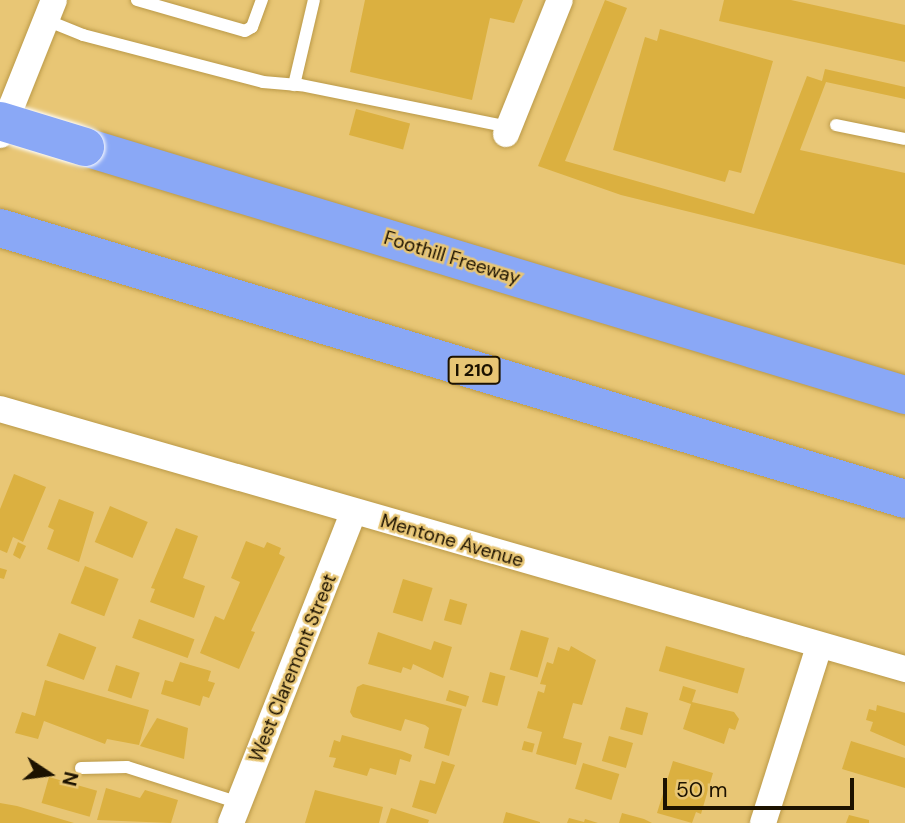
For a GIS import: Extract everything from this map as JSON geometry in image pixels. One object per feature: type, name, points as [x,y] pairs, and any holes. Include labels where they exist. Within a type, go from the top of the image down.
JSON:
[{"type":"highway","name":"Foothill Freeway","points":[[0,121],[905,395]]},
{"type":"highway","name":"I 210","points":[[0,228],[905,499]]},
{"type":"street","points":[[507,131],[560,0]]},
{"type":"street","points":[[0,135],[50,10]]},
{"type":"street","name":"Mentone Avenue","points":[[0,409],[353,513],[905,669]]},
{"type":"street","name":"West Claremont Street","points":[[235,813],[353,513]]},
{"type":"street","points":[[763,823],[819,646]]},
{"type":"lane","points":[[137,0],[245,31],[252,27],[262,0]]},
{"type":"lane","points":[[294,85],[314,0]]},
{"type":"lane","points":[[50,10],[83,35],[263,82],[294,85],[507,131]]},
{"type":"lane","points":[[836,124],[905,139]]},
{"type":"lane","points":[[81,768],[127,767],[235,813]]},
{"type":"building","points":[[365,0],[523,0],[514,23],[490,18],[472,100],[350,72]]},
{"type":"building","points":[[605,0],[627,8],[565,161],[754,214],[807,76],[822,81],[825,69],[905,87],[905,99],[826,82],[800,150],[905,173],[905,265],[621,195],[538,166]]},
{"type":"building","points":[[724,0],[791,0],[905,25],[905,62],[719,21]]},
{"type":"building","points":[[660,29],[773,61],[741,173],[729,170],[725,182],[613,150],[645,37],[657,41]]},
{"type":"building","points":[[356,109],[410,123],[403,150],[349,135]]},
{"type":"building","points":[[14,474],[46,487],[23,542],[13,537],[7,553],[0,550],[0,509]]},
{"type":"building","points":[[59,499],[94,512],[79,562],[47,549],[54,530],[48,527]]},
{"type":"building","points":[[110,506],[148,522],[133,558],[95,542]]},
{"type":"building","points":[[176,528],[198,536],[183,578],[205,586],[194,618],[150,602],[155,589],[151,588]]},
{"type":"building","points":[[246,541],[264,548],[267,542],[281,548],[279,554],[285,557],[251,631],[255,632],[239,669],[200,653],[215,616],[224,620],[240,582],[231,578]]},
{"type":"building","points":[[18,542],[26,546],[20,559],[13,555]]},
{"type":"building","points":[[85,566],[119,579],[104,616],[71,603]]},
{"type":"building","points":[[0,568],[7,570],[4,579],[0,578]]},
{"type":"building","points":[[403,579],[433,588],[422,622],[393,612]]},
{"type":"building","points":[[450,599],[467,604],[461,625],[444,620]]},
{"type":"building","points":[[139,619],[194,639],[188,658],[132,638]]},
{"type":"building","points":[[521,630],[549,638],[538,677],[510,669]]},
{"type":"building","points":[[378,632],[431,650],[434,641],[452,647],[443,678],[413,664],[411,670],[403,667],[401,673],[368,664]]},
{"type":"building","points":[[59,633],[96,647],[84,680],[46,666]]},
{"type":"building","points":[[571,646],[596,660],[582,705],[573,703],[563,738],[582,743],[576,765],[536,754],[542,732],[527,728],[538,691],[544,693],[546,685],[540,684],[547,662],[553,664],[558,647],[569,651]]},
{"type":"building","points":[[666,646],[745,669],[738,694],[659,671]]},
{"type":"building","points":[[180,662],[211,671],[208,681],[215,683],[209,698],[203,696],[200,706],[161,694],[165,680],[173,682]]},
{"type":"building","points":[[116,665],[140,673],[131,698],[108,691]]},
{"type":"building","points":[[490,672],[505,676],[497,706],[482,702]]},
{"type":"building","points":[[45,680],[149,710],[139,745],[107,739],[105,744],[44,721],[38,739],[15,733],[22,712],[35,716]]},
{"type":"building","points":[[363,684],[462,709],[449,756],[424,748],[429,728],[425,725],[405,719],[401,731],[353,717],[350,712],[357,687]]},
{"type":"building","points":[[683,686],[696,690],[692,702],[734,712],[739,719],[735,730],[729,728],[724,744],[683,729],[691,704],[679,700]]},
{"type":"building","points":[[449,690],[469,696],[466,707],[446,701]]},
{"type":"building","points":[[877,705],[905,713],[905,746],[870,731],[873,722],[866,720],[869,709],[876,711]]},
{"type":"building","points":[[626,707],[648,713],[642,735],[620,729]]},
{"type":"building","points":[[157,718],[188,728],[184,759],[140,746]]},
{"type":"building","points":[[342,735],[402,751],[412,755],[410,762],[400,759],[396,775],[370,768],[367,776],[333,767],[336,758],[329,757],[334,740],[340,742]]},
{"type":"building","points":[[609,736],[633,743],[626,768],[602,761]]},
{"type":"building","points":[[524,741],[535,744],[532,753],[522,750]]},
{"type":"building","points":[[851,741],[905,758],[905,788],[842,769]]},
{"type":"building","points":[[442,761],[455,765],[436,814],[412,807],[420,780],[435,784]]},
{"type":"building","points":[[673,761],[713,773],[701,814],[696,812],[692,823],[657,813]]},
{"type":"building","points":[[583,763],[619,774],[611,800],[575,789]]},
{"type":"building","points":[[49,777],[97,791],[90,817],[42,803]]},
{"type":"building","points":[[106,788],[140,798],[145,790],[178,800],[171,823],[97,820]]},
{"type":"building","points":[[315,790],[383,807],[379,823],[305,823]]},
{"type":"building","points":[[0,803],[17,806],[74,823],[0,823]]},
{"type":"building","points":[[391,808],[429,820],[428,823],[386,823]]},
{"type":"building","points":[[506,812],[540,822],[540,823],[503,823]]},
{"type":"building","points":[[622,813],[644,819],[652,823],[619,823]]},
{"type":"building","points":[[849,815],[869,820],[869,823],[846,823]]},
{"type":"building","points":[[569,818],[584,822],[585,819],[598,823],[567,823]]}]
